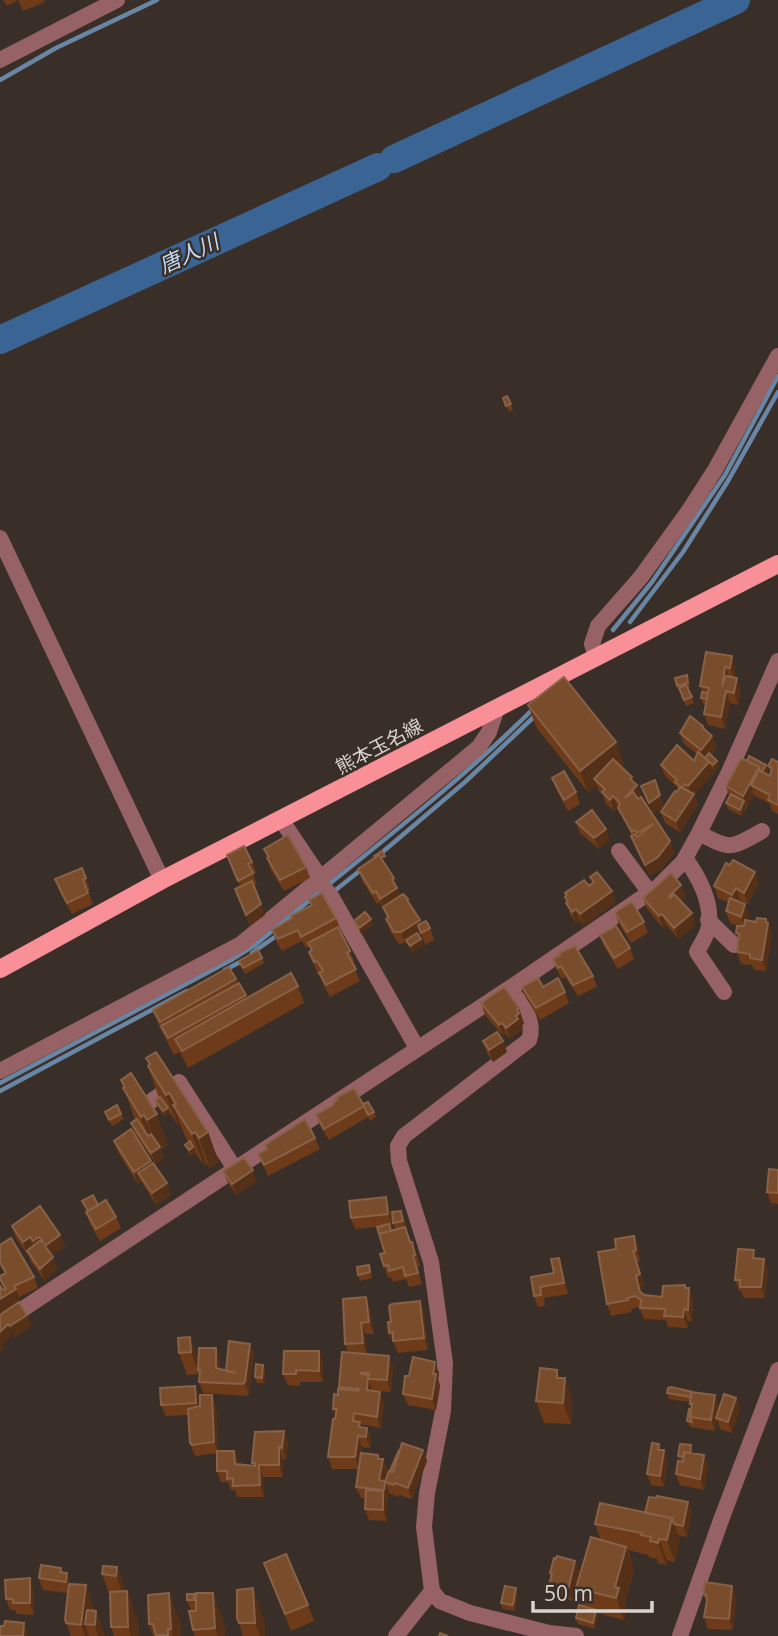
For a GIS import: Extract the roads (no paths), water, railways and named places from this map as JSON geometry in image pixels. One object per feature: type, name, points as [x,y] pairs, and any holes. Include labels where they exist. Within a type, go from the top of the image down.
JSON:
[{"type":"main road","name":"熊本玉名線","points":[[0,969],[162,880],[282,821],[778,564]]},
{"type":"street","points":[[0,60],[107,2]]},
{"type":"street","points":[[596,657],[592,644],[598,626],[641,577],[688,512],[715,470],[778,356]]},
{"type":"street","points":[[0,538],[162,880]]},
{"type":"street","points":[[0,1324],[650,893],[685,858],[699,833],[730,772],[778,661]]},
{"type":"street","points":[[0,1071],[241,944],[323,885],[479,747],[489,732],[497,708]]},
{"type":"street","points":[[282,821],[323,885],[417,1048]]},
{"type":"street","points":[[699,833],[721,845],[734,847],[762,831]]},
{"type":"street","points":[[619,851],[650,893]]},
{"type":"street","points":[[685,858],[697,874],[707,901],[709,927],[698,952],[724,992]]},
{"type":"street","points":[[708,920],[734,945]]},
{"type":"street","points":[[510,988],[531,1020],[532,1032],[529,1040],[404,1136],[398,1146],[399,1161],[431,1262],[445,1363],[443,1411],[427,1493],[424,1527],[432,1591],[440,1601],[470,1613],[550,1633],[576,1636]]},
{"type":"street","points":[[147,1104],[179,1082],[235,1169]]},
{"type":"street","points":[[680,1636],[778,1370]]},
{"type":"street","points":[[396,1636],[432,1591]]},
{"type":"waterway","points":[[0,80],[56,48],[157,0]]},
{"type":"waterway","name":"唐人川","points":[[394,159],[736,0]]},
{"type":"waterway","name":"唐人川","points":[[0,340],[378,167]]},
{"type":"waterway","points":[[613,630],[652,582],[725,475],[778,376]]},
{"type":"waterway","points":[[630,622],[683,552],[728,481],[778,392]]},
{"type":"waterway","points":[[328,885],[408,821],[534,708]]},
{"type":"waterway","points":[[379,855],[465,782],[537,714]]},
{"type":"waterway","points":[[333,892],[362,869]]},
{"type":"waterway","points":[[0,1083],[231,960],[255,945],[322,890]]},
{"type":"waterway","points":[[252,953],[279,934]]},
{"type":"waterway","points":[[225,970],[242,961]]},
{"type":"waterway","points":[[0,1091],[187,991]]}]
